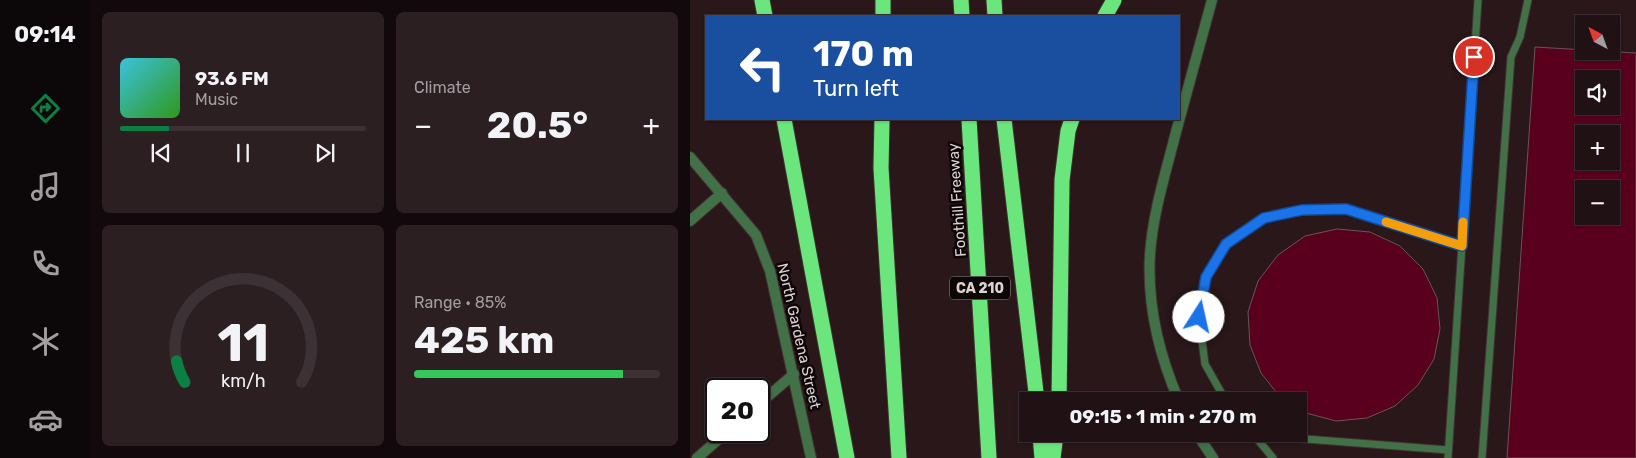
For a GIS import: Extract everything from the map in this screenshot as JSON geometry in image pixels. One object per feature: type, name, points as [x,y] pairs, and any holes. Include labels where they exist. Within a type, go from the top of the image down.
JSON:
[{"type":"highway","points":[[762,0],[764,15]]},
{"type":"highway","points":[[883,0],[883,15]]},
{"type":"highway","points":[[961,0],[962,15]]},
{"type":"highway","points":[[994,0],[995,15]]},
{"type":"highway","points":[[1106,15],[1114,0]]},
{"type":"highway","points":[[784,120],[847,458]]},
{"type":"highway","points":[[882,120],[881,168],[899,458]]},
{"type":"highway","name":"Foothill Freeway","points":[[969,120],[989,458]]},
{"type":"highway","points":[[1004,120],[1036,392]]},
{"type":"highway","points":[[1059,392],[1062,180],[1068,131],[1072,120]]},
{"type":"highway","points":[[1041,442],[1042,458]]},
{"type":"highway","points":[[1053,458],[1055,442]]},
{"type":"street","points":[[1175,392],[1169,378],[1154,326],[1150,289],[1150,254],[1155,217],[1212,0]]},
{"type":"street","name":"North Gardena Street","points":[[690,157],[756,235],[770,271],[811,458]]},
{"type":"street","points":[[690,221],[722,193]]},
{"type":"street","points":[[770,395],[794,374]]},
{"type":"street","points":[[1202,442],[1213,458]]},
{"type":"street","points":[[697,458],[714,443]]},
{"type":"lane","points":[[1307,440],[1448,454],[1478,0]]},
{"type":"lane","points":[[1482,458],[1511,57],[1520,36],[1528,0]]},
{"type":"lane","points":[[1221,392],[1205,364],[1199,317],[1206,277],[1226,244],[1264,218],[1302,210],[1346,209],[1462,246]]},
{"type":"lane","points":[[1260,442],[1273,458]]},
{"type":"building","points":[[1535,47],[1575,49],[1575,60],[1620,60],[1620,52],[1636,53],[1636,458],[1507,458]]},
{"type":"building","points":[[1337,229],[1370,232],[1400,246],[1423,269],[1437,298],[1440,329],[1434,359],[1418,385],[1395,406],[1367,418],[1336,421],[1307,413],[1307,392],[1276,392],[1261,373],[1250,345],[1248,312],[1258,281],[1278,255],[1305,236]]},
{"type":"slow traffic","points":[[1386,222],[1462,246],[1463,222]]},
{"type":"route","points":[[1199,317],[1206,277],[1226,244],[1264,218],[1302,210],[1346,209],[1462,246],[1474,57]]}]
